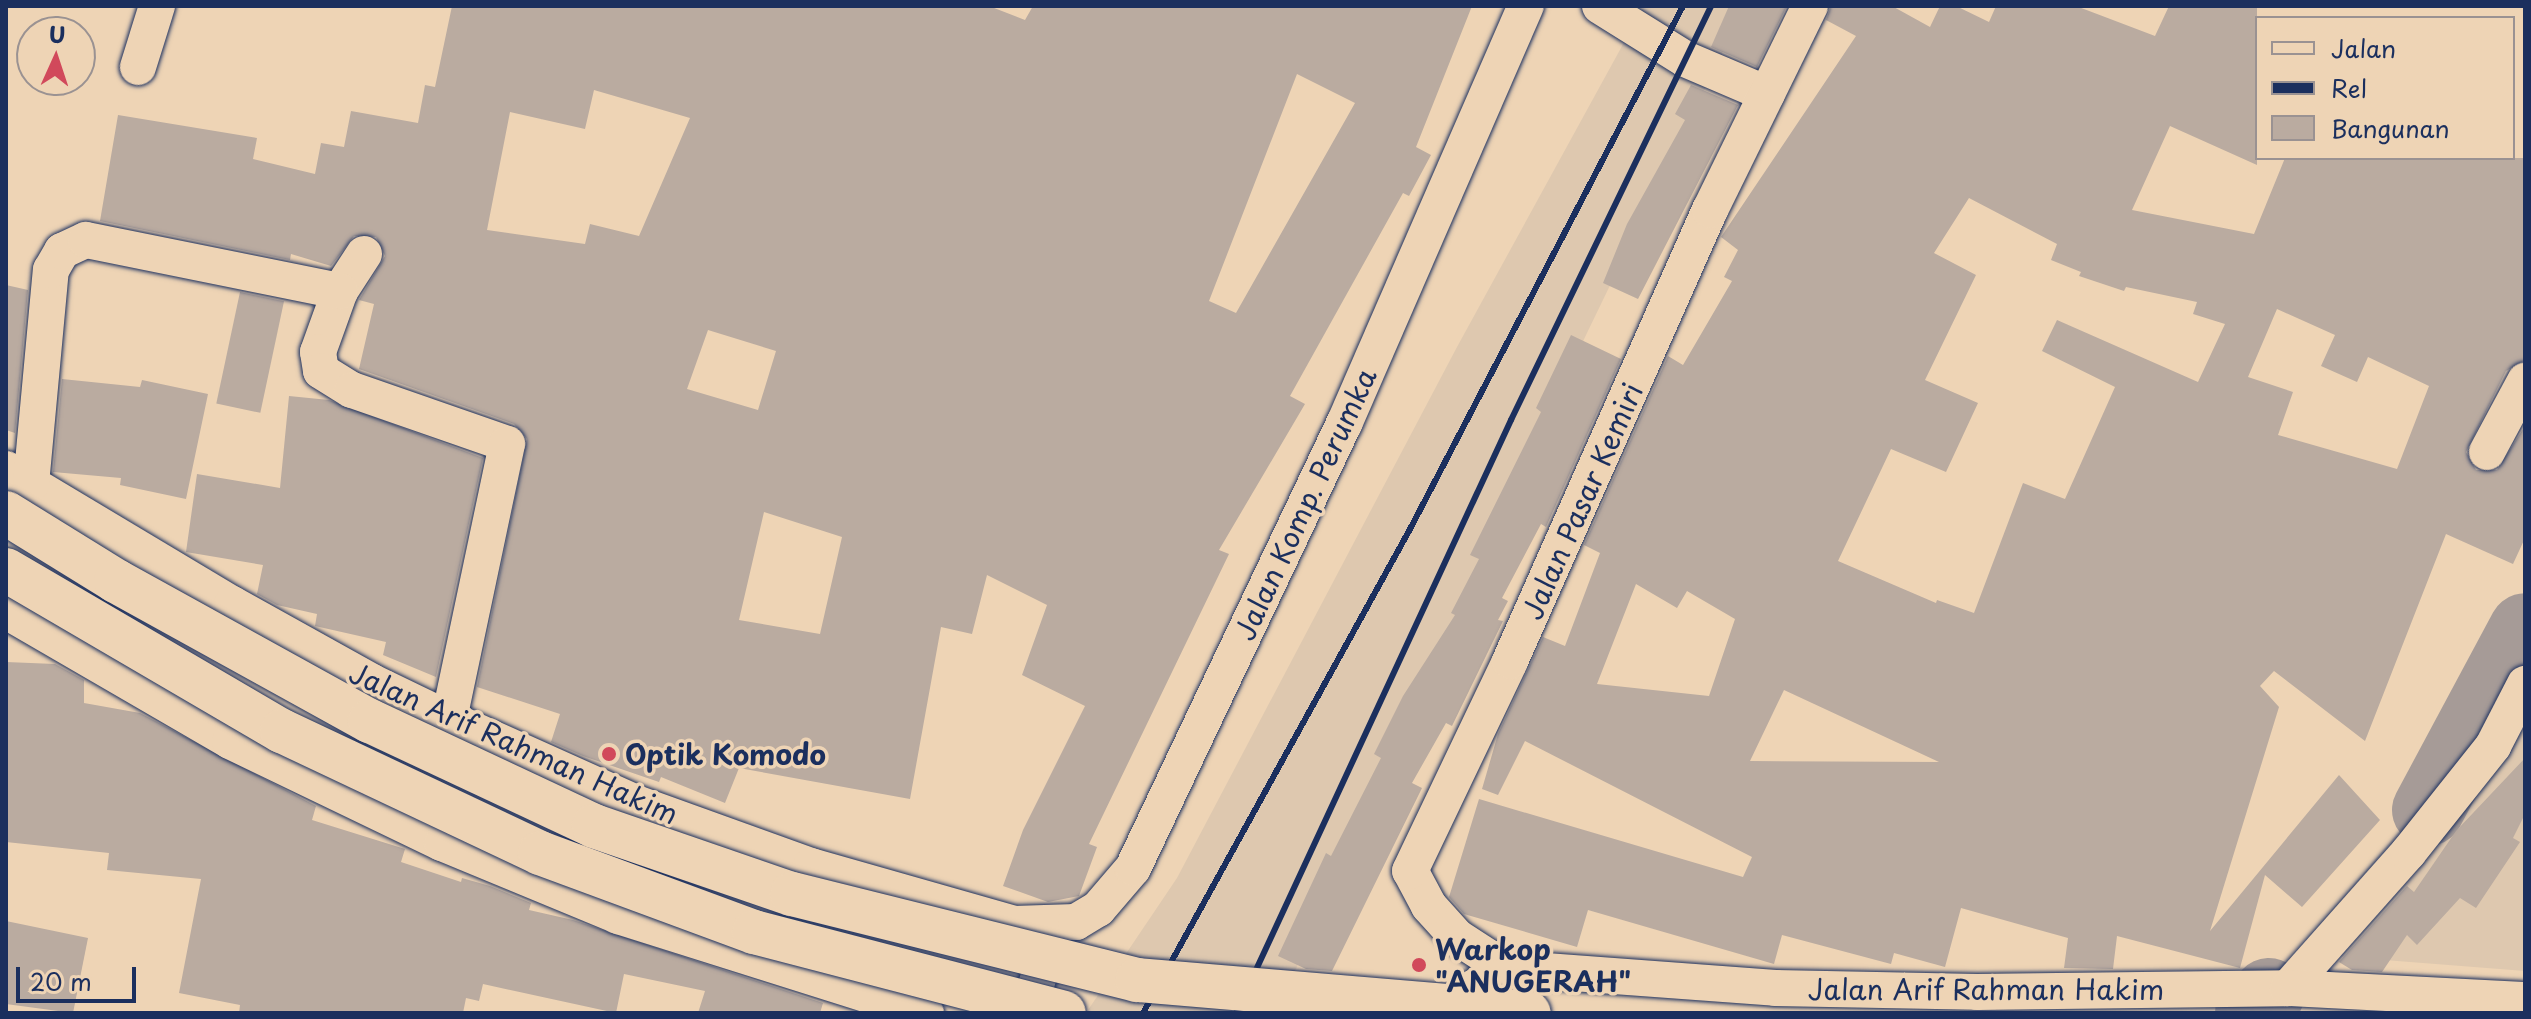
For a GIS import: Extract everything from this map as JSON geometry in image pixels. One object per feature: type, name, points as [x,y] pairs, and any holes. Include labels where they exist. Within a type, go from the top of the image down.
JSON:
[{"type":"highway","name":"Jalan Arif Rahman Hakim","points":[[14,489],[116,581],[370,721],[594,826],[792,894],[1137,980],[1529,1013]]},
{"type":"highway","points":[[6,570],[282,731],[540,853],[754,932],[1064,1013]]},
{"type":"street","points":[[138,67],[157,6]]},
{"type":"street","name":"Jalan Komp. Perumka","points":[[1014,924],[1076,922],[1098,909],[1133,868],[1344,424],[1526,6]]},
{"type":"street","points":[[1600,6],[1685,59],[1767,94]]},
{"type":"street","name":"Jalan Pasar Kemiri","points":[[1505,968],[1457,937],[1429,906],[1410,871],[1810,6]]},
{"type":"street","points":[[14,489],[51,270],[62,251],[86,240],[340,291]]},
{"type":"street","points":[[364,254],[340,291],[318,352],[321,371],[352,390],[507,444],[449,719]]},
{"type":"street","points":[[2487,452],[2525,381]]},
{"type":"street","name":"Jalan Arif Rahman Hakim","points":[[14,489],[372,682],[636,803],[796,861],[1014,924]]},
{"type":"street","points":[[6,611],[230,741],[467,853],[618,916],[926,1013]]},
{"type":"street","points":[[2288,988],[2408,853],[2493,746],[2525,684]]},
{"type":"street","points":[[467,853],[488,846],[510,800],[514,778],[495,737]]},
{"type":"street","points":[[1014,924],[1037,948],[1041,969],[1032,998],[1018,1013]]},
{"type":"street","points":[[1468,1013],[1475,987],[1505,968]]},
{"type":"street","name":"Jalan Arif Rahman Hakim","points":[[1505,968],[1791,989],[2288,988],[2525,1000]]},
{"type":"shaded area","points":[[1644,6],[1745,6],[1558,393],[1276,1013],[1086,1013],[1177,878],[1457,347]]},
{"type":"shaded area","points":[[2525,673],[2525,971],[2295,953],[2504,709]]},
{"type":"building","points":[[452,6],[989,6],[1025,20],[1033,6],[1472,6],[1416,147],[1431,155],[1409,196],[1403,193],[1290,396],[1305,404],[1219,550],[1229,554],[1089,844],[1097,847],[1079,896],[1048,902],[1003,886],[1023,830],[1085,706],[1022,675],[1047,605],[987,575],[972,634],[941,627],[910,799],[739,768],[725,803],[661,777],[659,782],[583,756],[551,742],[560,714],[477,687],[527,439],[514,424],[359,369],[374,304],[359,300],[385,256],[376,237],[354,236],[331,266],[291,254],[290,260],[100,221],[118,115],[257,138],[253,159],[315,174],[321,143],[344,147],[351,111],[418,123],[425,85],[435,87]],"holes":[[[1297,74],[1355,103],[1236,313],[1209,301]],[[594,90],[690,118],[639,236],[590,224],[585,244],[487,230],[510,112],[585,129]],[[708,330],[776,351],[758,410],[687,389]],[[764,512],[842,537],[820,634],[739,620]]]},
{"type":"building","points":[[1729,6],[1787,6],[1757,67],[1711,47]]},
{"type":"building","points":[[1831,6],[1892,6],[1930,27],[1940,6],[1956,6],[1989,22],[1996,6],[2076,6],[2155,36],[2169,6],[2257,6],[2257,165],[2170,126],[2132,210],[2254,234],[2284,160],[2525,158],[2525,360],[2506,371],[2466,452],[2476,470],[2497,470],[2525,426],[2525,538],[2513,564],[2446,534],[2365,741],[2274,671],[2260,686],[2279,707],[2210,931],[2339,775],[2380,820],[2302,907],[2265,875],[2240,968],[2117,936],[2113,969],[2064,968],[2068,938],[1961,908],[1945,967],[1894,953],[1891,964],[1782,935],[1774,964],[1588,910],[1577,947],[1464,914],[1449,897],[1479,799],[1743,877],[1752,857],[1525,741],[1498,795],[1482,789],[1498,734],[1543,637],[1565,646],[1600,553],[1584,545],[1668,356],[1683,365],[1732,281],[1724,277],[1738,250],[1721,237],[1856,36],[1826,20]],"holes":[[[1969,198],[2057,244],[2051,260],[2081,272],[2079,276],[2124,291],[2126,287],[2197,302],[2193,314],[2225,324],[2198,382],[2057,320],[2042,351],[2115,387],[2065,499],[2023,483],[1974,613],[1937,600],[1936,603],[1838,561],[1891,449],[1946,472],[1978,403],[1925,380],[1976,275],[1934,253]],[[2277,309],[2335,335],[2321,366],[2357,382],[2368,357],[2429,386],[2397,469],[2278,435],[2293,392],[2248,377]],[[1636,584],[1677,608],[1687,591],[1735,619],[1709,696],[1597,684]],[[1784,690],[1939,762],[1750,761]]]},
{"type":"building","points":[[1691,85],[1738,105],[1638,299],[1603,283],[1627,224],[1685,120],[1675,114]]},
{"type":"building","points":[[6,285],[28,290],[15,433],[6,430]]},
{"type":"building","points":[[240,292],[284,301],[260,413],[216,404]]},
{"type":"building","points":[[1571,335],[1621,359],[1546,527],[1541,524],[1502,598],[1508,601],[1498,620],[1503,621],[1452,726],[1446,723],[1412,783],[1422,788],[1332,971],[1306,969],[1278,956],[1326,853],[1331,856],[1381,758],[1374,754],[1403,696],[1455,615],[1451,613],[1479,559],[1470,555],[1541,412],[1536,408]]},
{"type":"building","points":[[62,379],[140,387],[142,380],[208,394],[186,499],[120,485],[121,478],[53,472]]},
{"type":"building","points":[[289,396],[329,400],[483,458],[436,677],[383,655],[386,642],[315,626],[317,614],[277,605],[257,594],[263,565],[186,552],[197,474],[280,488]]},
{"type":"building","points":[[6,662],[55,664],[84,680],[84,703],[140,713],[316,806],[312,820],[405,849],[401,862],[461,882],[462,878],[490,886],[531,903],[529,910],[573,920],[823,1003],[820,1013],[698,1013],[705,991],[624,974],[616,1013],[483,984],[479,1001],[466,998],[463,1013],[239,1013],[240,1005],[179,993],[201,879],[107,870],[109,853],[6,842]]},
{"type":"building","points":[[2525,758],[2525,814],[2513,838],[2520,842],[2476,908],[2460,898],[2417,945],[2407,935],[2382,972],[2352,970],[2339,962],[2407,886],[2414,892],[2456,831]]},
{"type":"building","points":[[6,921],[88,938],[73,1013],[6,1004]]},
{"type":"waterway","points":[[2428,810],[2525,629]]},
{"type":"waterway","points":[[2251,1013],[2269,994]]},
{"type":"railway","points":[[1143,1013],[1409,531],[1683,6]]},
{"type":"railway","points":[[1236,1013],[1511,420],[1711,6]]},
{"type":"place","name":"Optik Komodo","points":[[609,754]]},
{"type":"place","name":"Warkop \"ANUGERAH\"","points":[[1419,965]]}]
